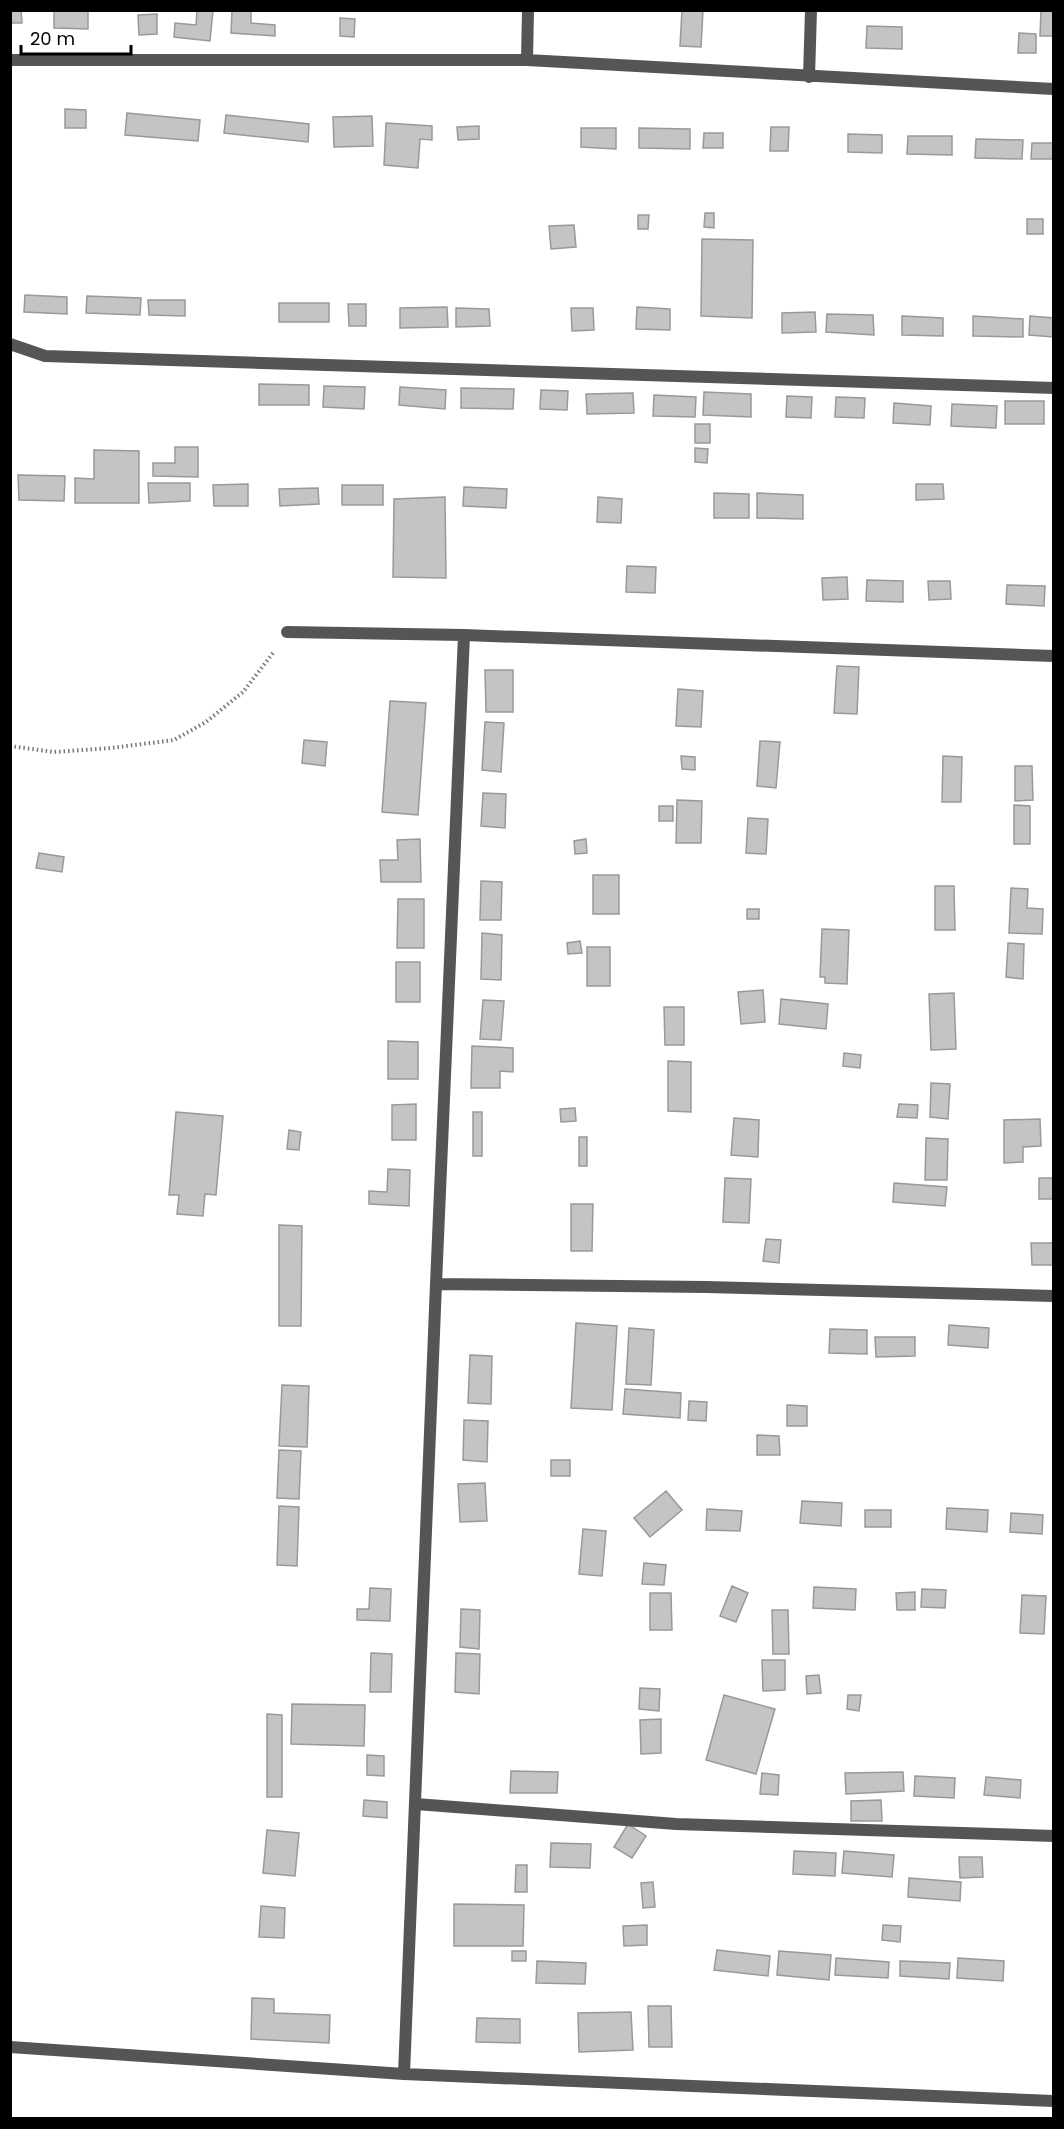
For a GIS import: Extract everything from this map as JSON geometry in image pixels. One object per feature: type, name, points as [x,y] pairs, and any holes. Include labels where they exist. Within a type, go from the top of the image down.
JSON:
[{"type":"street","points":[[526,60],[528,10]]},
{"type":"street","points":[[809,77],[811,10]]},
{"type":"street","points":[[10,60],[526,60],[1053,89]]},
{"type":"street","points":[[10,344],[45,356],[1053,388]]},
{"type":"street","points":[[287,632],[464,635],[1053,656]]},
{"type":"street","points":[[404,2074],[464,635]]},
{"type":"street","points":[[436,1284],[706,1287],[1053,1296]]},
{"type":"street","points":[[416,1804],[676,1824],[1053,1836]]},
{"type":"street","points":[[10,2047],[404,2074],[1053,2101]]},
{"type":"path","points":[[10,746],[54,752],[174,740],[206,722],[243,692],[287,632]]},
{"type":"building","points":[[10,10],[21,10],[22,23],[10,23]]},
{"type":"building","points":[[54,10],[88,10],[88,29],[54,28]]},
{"type":"building","points":[[197,10],[213,10],[210,41],[174,37],[175,23],[196,25]]},
{"type":"building","points":[[232,10],[251,10],[251,23],[275,25],[275,36],[231,33]]},
{"type":"building","points":[[682,10],[703,10],[701,47],[680,46]]},
{"type":"building","points":[[1041,10],[1054,10],[1054,36],[1040,36]]},
{"type":"building","points":[[157,14],[157,34],[139,35],[138,15]]},
{"type":"building","points":[[340,18],[355,19],[354,37],[340,36]]},
{"type":"building","points":[[867,26],[902,27],[902,49],[866,48]]},
{"type":"building","points":[[1019,33],[1036,34],[1036,53],[1018,53]]},
{"type":"building","points":[[65,109],[86,110],[86,128],[65,128]]},
{"type":"building","points":[[127,113],[200,120],[198,141],[125,135]]},
{"type":"building","points":[[226,115],[309,124],[308,142],[224,133]]},
{"type":"building","points":[[372,116],[373,146],[334,147],[333,117]]},
{"type":"building","points":[[386,123],[432,126],[432,140],[420,139],[418,168],[384,165]]},
{"type":"building","points":[[479,126],[479,139],[458,140],[457,127]]},
{"type":"building","points":[[771,127],[789,127],[788,151],[770,151]]},
{"type":"building","points":[[581,128],[616,128],[616,149],[581,147]]},
{"type":"building","points":[[639,128],[690,129],[690,149],[639,148]]},
{"type":"building","points":[[704,133],[723,133],[723,148],[703,148]]},
{"type":"building","points":[[848,134],[882,135],[882,153],[848,152]]},
{"type":"building","points":[[908,136],[952,136],[952,155],[907,154]]},
{"type":"building","points":[[976,139],[1023,140],[1022,159],[975,158]]},
{"type":"building","points":[[1032,143],[1054,143],[1054,159],[1031,159]]},
{"type":"building","points":[[705,213],[714,213],[714,228],[704,227]]},
{"type":"building","points":[[638,215],[649,215],[648,229],[638,229]]},
{"type":"building","points":[[1027,219],[1043,219],[1043,234],[1027,234]]},
{"type":"building","points":[[574,225],[576,247],[551,249],[549,226]]},
{"type":"building","points":[[702,239],[753,240],[752,318],[701,316]]},
{"type":"building","points":[[25,295],[67,297],[67,314],[24,312]]},
{"type":"building","points":[[87,296],[141,298],[140,315],[86,313]]},
{"type":"building","points":[[148,300],[185,300],[185,316],[149,315]]},
{"type":"building","points":[[279,303],[329,303],[329,322],[279,322]]},
{"type":"building","points":[[348,304],[366,304],[366,326],[349,326]]},
{"type":"building","points":[[447,307],[448,327],[400,328],[400,308]]},
{"type":"building","points":[[637,307],[670,309],[670,330],[636,329]]},
{"type":"building","points":[[456,308],[489,309],[490,326],[456,327]]},
{"type":"building","points":[[571,308],[593,308],[594,330],[572,331]]},
{"type":"building","points":[[815,312],[816,332],[782,333],[782,313]]},
{"type":"building","points":[[827,314],[873,315],[874,335],[826,332]]},
{"type":"building","points":[[902,316],[943,318],[943,336],[902,335]]},
{"type":"building","points":[[973,316],[1023,319],[1023,337],[973,336]]},
{"type":"building","points":[[1030,316],[1054,318],[1054,337],[1029,335]]},
{"type":"building","points":[[259,384],[309,385],[309,405],[259,405]]},
{"type":"building","points":[[324,386],[365,387],[364,409],[323,407]]},
{"type":"building","points":[[400,387],[446,390],[445,409],[399,405]]},
{"type":"building","points":[[461,388],[514,389],[513,409],[461,408]]},
{"type":"building","points":[[541,390],[568,391],[567,410],[540,409]]},
{"type":"building","points":[[704,392],[751,394],[751,417],[703,415]]},
{"type":"building","points":[[633,393],[634,413],[587,414],[586,394]]},
{"type":"building","points":[[654,395],[696,397],[695,417],[653,416]]},
{"type":"building","points":[[787,396],[812,397],[811,418],[786,417]]},
{"type":"building","points":[[836,397],[865,398],[864,418],[835,417]]},
{"type":"building","points":[[1005,401],[1044,401],[1044,424],[1005,424]]},
{"type":"building","points":[[894,403],[931,406],[930,425],[893,423]]},
{"type":"building","points":[[952,404],[997,406],[996,428],[951,426]]},
{"type":"building","points":[[695,424],[710,424],[710,443],[695,443]]},
{"type":"building","points":[[175,447],[198,447],[198,477],[153,476],[153,463],[175,463]]},
{"type":"building","points":[[695,448],[708,449],[707,463],[695,462]]},
{"type":"building","points":[[94,450],[139,451],[139,503],[75,503],[75,478],[94,479]]},
{"type":"building","points":[[18,475],[65,476],[64,501],[19,500]]},
{"type":"building","points":[[148,483],[190,483],[190,501],[149,503]]},
{"type":"building","points":[[248,484],[248,506],[214,506],[213,485]]},
{"type":"building","points":[[916,484],[943,484],[944,499],[916,500]]},
{"type":"building","points":[[342,485],[383,485],[383,505],[342,505]]},
{"type":"building","points":[[464,487],[507,489],[506,508],[463,506]]},
{"type":"building","points":[[318,488],[319,504],[280,506],[279,489]]},
{"type":"building","points":[[714,493],[749,494],[749,518],[714,518]]},
{"type":"building","points":[[757,493],[803,495],[803,519],[757,518]]},
{"type":"building","points":[[445,497],[446,578],[393,577],[394,499]]},
{"type":"building","points":[[598,497],[622,499],[621,523],[597,522]]},
{"type":"building","points":[[627,566],[656,567],[655,593],[626,592]]},
{"type":"building","points":[[847,577],[848,599],[823,600],[822,578]]},
{"type":"building","points":[[867,580],[903,581],[903,602],[866,601]]},
{"type":"building","points":[[928,581],[950,581],[951,599],[929,600]]},
{"type":"building","points":[[1007,585],[1045,586],[1044,606],[1006,604]]},
{"type":"building","points":[[837,666],[859,667],[857,714],[834,713]]},
{"type":"building","points":[[485,670],[513,670],[513,712],[486,712]]},
{"type":"building","points":[[678,689],[703,691],[701,727],[676,726]]},
{"type":"building","points":[[390,701],[426,703],[418,815],[382,812]]},
{"type":"building","points":[[485,722],[504,723],[501,772],[482,770]]},
{"type":"building","points":[[304,740],[327,742],[325,766],[302,763]]},
{"type":"building","points":[[760,741],[780,742],[776,788],[757,786]]},
{"type":"building","points":[[681,756],[695,757],[695,770],[682,769]]},
{"type":"building","points":[[943,756],[962,757],[961,802],[942,802]]},
{"type":"building","points":[[1015,766],[1032,766],[1033,800],[1015,801]]},
{"type":"building","points":[[483,793],[506,794],[505,828],[481,826]]},
{"type":"building","points":[[677,800],[702,801],[701,843],[676,843]]},
{"type":"building","points":[[1014,805],[1030,806],[1030,844],[1014,844]]},
{"type":"building","points":[[659,806],[673,806],[673,821],[659,821]]},
{"type":"building","points":[[748,818],[768,819],[766,854],[746,853]]},
{"type":"building","points":[[420,839],[421,882],[381,882],[380,860],[398,860],[397,840]]},
{"type":"building","points":[[586,839],[587,853],[575,854],[574,841]]},
{"type":"building","points":[[39,853],[64,857],[62,872],[36,868]]},
{"type":"building","points":[[593,875],[619,875],[619,914],[593,914]]},
{"type":"building","points":[[481,881],[502,882],[501,920],[480,920]]},
{"type":"building","points":[[935,886],[954,886],[955,930],[935,930]]},
{"type":"building","points":[[1011,888],[1028,889],[1027,908],[1043,909],[1042,934],[1009,933]]},
{"type":"building","points":[[398,899],[424,899],[424,948],[397,948]]},
{"type":"building","points":[[747,909],[759,909],[759,919],[747,919]]},
{"type":"building","points":[[822,929],[849,930],[847,984],[825,983],[825,977],[820,977]]},
{"type":"building","points":[[482,933],[502,935],[501,980],[481,979]]},
{"type":"building","points":[[580,941],[582,953],[568,954],[567,943]]},
{"type":"building","points":[[1008,943],[1024,944],[1023,979],[1006,977]]},
{"type":"building","points":[[587,947],[610,947],[610,986],[587,986]]},
{"type":"building","points":[[396,962],[420,962],[420,1002],[396,1002]]},
{"type":"building","points":[[763,990],[765,1022],[741,1024],[738,992]]},
{"type":"building","points":[[954,993],[956,1049],[931,1050],[929,994]]},
{"type":"building","points":[[781,999],[828,1004],[826,1029],[779,1024]]},
{"type":"building","points":[[483,1000],[504,1001],[501,1040],[480,1039]]},
{"type":"building","points":[[664,1007],[684,1007],[684,1045],[665,1045]]},
{"type":"building","points":[[388,1041],[418,1042],[418,1079],[388,1079]]},
{"type":"building","points":[[472,1046],[513,1048],[513,1072],[500,1071],[500,1088],[471,1088]]},
{"type":"building","points":[[844,1053],[861,1055],[860,1068],[843,1066]]},
{"type":"building","points":[[668,1061],[691,1062],[691,1112],[668,1111]]},
{"type":"building","points":[[931,1083],[950,1084],[948,1119],[930,1117]]},
{"type":"building","points":[[416,1104],[416,1140],[392,1140],[392,1105]]},
{"type":"building","points":[[899,1104],[918,1105],[917,1118],[897,1117]]},
{"type":"building","points":[[575,1108],[576,1121],[561,1122],[560,1109]]},
{"type":"building","points":[[176,1112],[223,1116],[216,1195],[205,1194],[203,1216],[177,1214],[179,1195],[169,1195]]},
{"type":"building","points":[[473,1112],[482,1112],[482,1156],[473,1156]]},
{"type":"building","points":[[734,1118],[759,1120],[758,1157],[731,1155]]},
{"type":"building","points":[[1040,1119],[1041,1146],[1023,1147],[1023,1162],[1004,1163],[1004,1120]]},
{"type":"building","points":[[289,1130],[301,1132],[299,1150],[287,1149]]},
{"type":"building","points":[[579,1137],[587,1137],[587,1166],[579,1166]]},
{"type":"building","points":[[926,1138],[948,1139],[947,1180],[925,1180]]},
{"type":"building","points":[[388,1169],[410,1170],[409,1206],[369,1204],[369,1191],[387,1192]]},
{"type":"building","points":[[725,1178],[751,1179],[749,1223],[723,1222]]},
{"type":"building","points":[[1039,1178],[1054,1178],[1054,1199],[1039,1199]]},
{"type":"building","points":[[894,1183],[947,1187],[945,1206],[893,1202]]},
{"type":"building","points":[[571,1204],[593,1204],[592,1251],[571,1251]]},
{"type":"building","points":[[279,1225],[302,1226],[301,1326],[279,1326]]},
{"type":"building","points":[[766,1239],[781,1240],[779,1263],[763,1261]]},
{"type":"building","points":[[1031,1243],[1054,1243],[1054,1265],[1032,1265]]},
{"type":"building","points":[[576,1323],[617,1326],[612,1410],[571,1408]]},
{"type":"building","points":[[949,1325],[989,1328],[988,1348],[948,1345]]},
{"type":"building","points":[[629,1328],[654,1330],[651,1385],[626,1384]]},
{"type":"building","points":[[830,1329],[867,1330],[867,1354],[829,1353]]},
{"type":"building","points":[[875,1337],[915,1337],[915,1356],[876,1357]]},
{"type":"building","points":[[470,1355],[492,1356],[491,1404],[468,1403]]},
{"type":"building","points":[[282,1385],[309,1386],[307,1447],[279,1446]]},
{"type":"building","points":[[625,1389],[681,1393],[680,1418],[623,1414]]},
{"type":"building","points":[[689,1401],[707,1402],[706,1421],[688,1420]]},
{"type":"building","points":[[787,1405],[807,1406],[807,1426],[787,1426]]},
{"type":"building","points":[[464,1420],[488,1421],[487,1462],[463,1460]]},
{"type":"building","points":[[757,1435],[779,1436],[780,1455],[757,1455]]},
{"type":"building","points":[[279,1450],[301,1451],[299,1499],[277,1498]]},
{"type":"building","points":[[551,1460],[570,1460],[570,1476],[551,1476]]},
{"type":"building","points":[[485,1483],[487,1521],[460,1522],[458,1484]]},
{"type":"building","points":[[666,1491],[682,1510],[650,1537],[634,1518]]},
{"type":"building","points":[[802,1501],[842,1503],[841,1526],[800,1523]]},
{"type":"building","points":[[279,1506],[299,1507],[297,1566],[277,1565]]},
{"type":"building","points":[[947,1508],[988,1510],[987,1532],[946,1529]]},
{"type":"building","points":[[707,1509],[742,1511],[740,1531],[706,1530]]},
{"type":"building","points":[[865,1510],[891,1510],[891,1527],[865,1527]]},
{"type":"building","points":[[1011,1513],[1043,1515],[1042,1534],[1010,1532]]},
{"type":"building","points":[[583,1529],[606,1531],[602,1576],[579,1574]]},
{"type":"building","points":[[644,1563],[666,1565],[664,1585],[642,1584]]},
{"type":"building","points":[[732,1586],[748,1593],[736,1622],[720,1616]]},
{"type":"building","points":[[814,1587],[856,1589],[855,1610],[813,1608]]},
{"type":"building","points":[[370,1588],[391,1589],[390,1621],[357,1620],[357,1609],[369,1609]]},
{"type":"building","points":[[922,1589],[946,1590],[945,1608],[921,1607]]},
{"type":"building","points":[[915,1592],[915,1610],[897,1610],[896,1593]]},
{"type":"building","points":[[650,1593],[671,1593],[672,1630],[650,1630]]},
{"type":"building","points":[[1022,1595],[1046,1596],[1044,1634],[1020,1633]]},
{"type":"building","points":[[461,1609],[480,1610],[479,1649],[460,1647]]},
{"type":"building","points":[[772,1610],[788,1610],[789,1654],[773,1654]]},
{"type":"building","points":[[371,1653],[392,1654],[391,1692],[370,1692]]},
{"type":"building","points":[[456,1653],[480,1654],[479,1694],[455,1692]]},
{"type":"building","points":[[762,1660],[785,1660],[785,1690],[763,1691]]},
{"type":"building","points":[[819,1675],[821,1693],[807,1694],[806,1676]]},
{"type":"building","points":[[640,1688],[660,1689],[659,1711],[639,1709]]},
{"type":"building","points":[[724,1695],[775,1709],[756,1774],[706,1760]]},
{"type":"building","points":[[848,1695],[861,1695],[859,1711],[847,1709]]},
{"type":"building","points":[[292,1704],[365,1705],[364,1746],[291,1744]]},
{"type":"building","points":[[267,1714],[282,1715],[282,1797],[267,1797]]},
{"type":"building","points":[[661,1719],[661,1753],[641,1754],[640,1720]]},
{"type":"building","points":[[367,1755],[384,1756],[384,1776],[367,1775]]},
{"type":"building","points":[[511,1771],[558,1772],[557,1793],[510,1793]]},
{"type":"building","points":[[903,1772],[904,1791],[846,1794],[845,1773]]},
{"type":"building","points":[[762,1773],[779,1775],[778,1795],[760,1794]]},
{"type":"building","points":[[915,1776],[955,1778],[954,1798],[914,1796]]},
{"type":"building","points":[[986,1777],[1021,1780],[1020,1798],[984,1795]]},
{"type":"building","points":[[364,1800],[387,1802],[387,1818],[363,1816]]},
{"type":"building","points":[[881,1800],[882,1821],[851,1821],[851,1801]]},
{"type":"building","points":[[628,1824],[646,1836],[632,1858],[614,1847]]},
{"type":"building","points":[[267,1830],[299,1833],[295,1876],[263,1873]]},
{"type":"building","points":[[551,1843],[591,1844],[590,1868],[550,1867]]},
{"type":"building","points":[[794,1851],[836,1853],[835,1876],[793,1874]]},
{"type":"building","points":[[844,1851],[894,1855],[892,1877],[842,1873]]},
{"type":"building","points":[[959,1857],[982,1857],[983,1877],[960,1878]]},
{"type":"building","points":[[516,1865],[527,1865],[527,1892],[515,1892]]},
{"type":"building","points":[[909,1878],[961,1882],[960,1901],[908,1897]]},
{"type":"building","points":[[653,1882],[655,1907],[643,1908],[641,1883]]},
{"type":"building","points":[[454,1904],[524,1905],[523,1946],[454,1946]]},
{"type":"building","points":[[261,1906],[285,1908],[284,1938],[259,1937]]},
{"type":"building","points":[[647,1925],[647,1945],[624,1946],[623,1926]]},
{"type":"building","points":[[883,1925],[901,1926],[900,1942],[882,1940]]},
{"type":"building","points":[[717,1950],[770,1956],[768,1976],[714,1970]]},
{"type":"building","points":[[512,1951],[526,1951],[526,1961],[512,1961]]},
{"type":"building","points":[[779,1951],[831,1955],[829,1980],[777,1975]]},
{"type":"building","points":[[836,1958],[889,1962],[888,1978],[835,1975]]},
{"type":"building","points":[[958,1958],[1004,1961],[1003,1981],[957,1978]]},
{"type":"building","points":[[537,1961],[586,1963],[585,1984],[536,1983]]},
{"type":"building","points":[[900,1961],[950,1963],[949,1979],[900,1976]]},
{"type":"building","points":[[252,1998],[274,1999],[274,2013],[330,2015],[329,2043],[251,2039]]},
{"type":"building","points":[[648,2006],[671,2006],[672,2047],[649,2047]]},
{"type":"building","points":[[631,2012],[633,2050],[579,2052],[578,2013]]},
{"type":"building","points":[[477,2018],[520,2019],[520,2043],[476,2042]]}]
